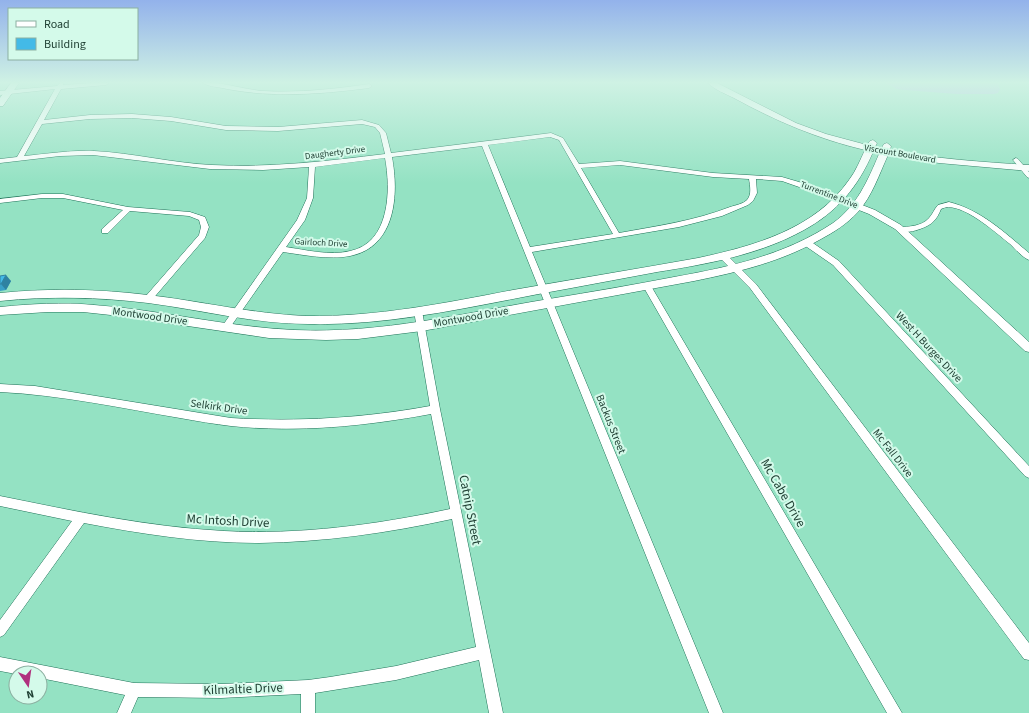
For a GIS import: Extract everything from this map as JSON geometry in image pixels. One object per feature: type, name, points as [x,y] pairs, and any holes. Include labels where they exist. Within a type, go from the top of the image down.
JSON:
[{"type":"main road","name":"Viscount Boulevard","points":[[774,116],[806,130],[886,150],[954,163],[1024,164]]},
{"type":"main road","name":"Viscount Boulevard","points":[[794,116],[871,146]]},
{"type":"main road","name":"Montwood Drive","points":[[0,297],[49,293],[80,293],[148,299],[280,318],[327,320],[370,318],[418,311],[724,257],[754,249],[780,238],[820,216],[839,199],[856,178],[871,146]]},
{"type":"main road","name":"Montwood Drive","points":[[0,310],[45,308],[95,309],[267,333],[319,336],[373,333],[420,326],[647,286],[735,268],[774,257],[807,242],[841,221],[857,206],[878,170],[886,150]]},
{"type":"street","points":[[20,159],[43,116]]},
{"type":"street","name":"Gairloch Drive","points":[[40,122],[126,116]]},
{"type":"street","name":"Gairloch Drive","points":[[135,116],[221,127],[251,129],[296,129],[368,123],[377,126],[382,130],[391,175],[390,201],[382,227],[374,242],[367,247],[349,254],[314,253],[282,249]]},
{"type":"street","name":"Daugherty Drive","points":[[0,161],[93,152],[210,167],[263,168],[312,165],[544,135],[555,136],[562,139],[617,235]]},
{"type":"street","name":"Backus Street","points":[[484,143],[716,713]]},
{"type":"street","name":"Turrentine Drive","points":[[578,166],[620,163],[705,174],[788,180],[857,206],[884,219],[901,230],[1029,348]]},
{"type":"street","points":[[1024,164],[1029,176]]},
{"type":"street","points":[[226,327],[301,220],[312,188],[312,165]]},
{"type":"street","points":[[528,250],[695,221],[746,204],[754,196],[752,177]]},
{"type":"street","points":[[0,201],[63,196],[128,209],[198,216],[205,222],[202,236],[148,299]]},
{"type":"street","points":[[901,230],[914,228],[929,222],[934,217],[940,206],[948,204],[958,206],[972,212],[1029,257]]},
{"type":"street","points":[[105,231],[128,209]]},
{"type":"street","name":"West H Burges Drive","points":[[807,242],[836,263],[1029,472]]},
{"type":"street","name":"Mc Fall Drive","points":[[724,257],[753,286],[1029,654]]},
{"type":"street","name":"Mc Cabe Drive","points":[[647,286],[895,713]]},
{"type":"street","name":"Catnip Street","points":[[418,311],[435,409],[496,713]]},
{"type":"street","name":"Selkirk Drive","points":[[0,388],[36,390],[231,422],[258,424],[325,424],[365,420],[435,409]]},
{"type":"street","name":"Mc Intosh Drive","points":[[0,501],[144,528],[192,534],[272,537],[321,535],[370,530],[409,524],[456,513]]},
{"type":"street","points":[[0,631],[82,517]]},
{"type":"street","name":"Kilmaltie Drive","points":[[0,664],[134,690],[221,691],[308,687],[396,673],[484,652]]},
{"type":"street","points":[[308,687],[308,713]]},
{"type":"street","points":[[124,713],[134,690]]},
{"type":"building","points":[[6,275],[1,284],[0,284],[0,276]]}]
